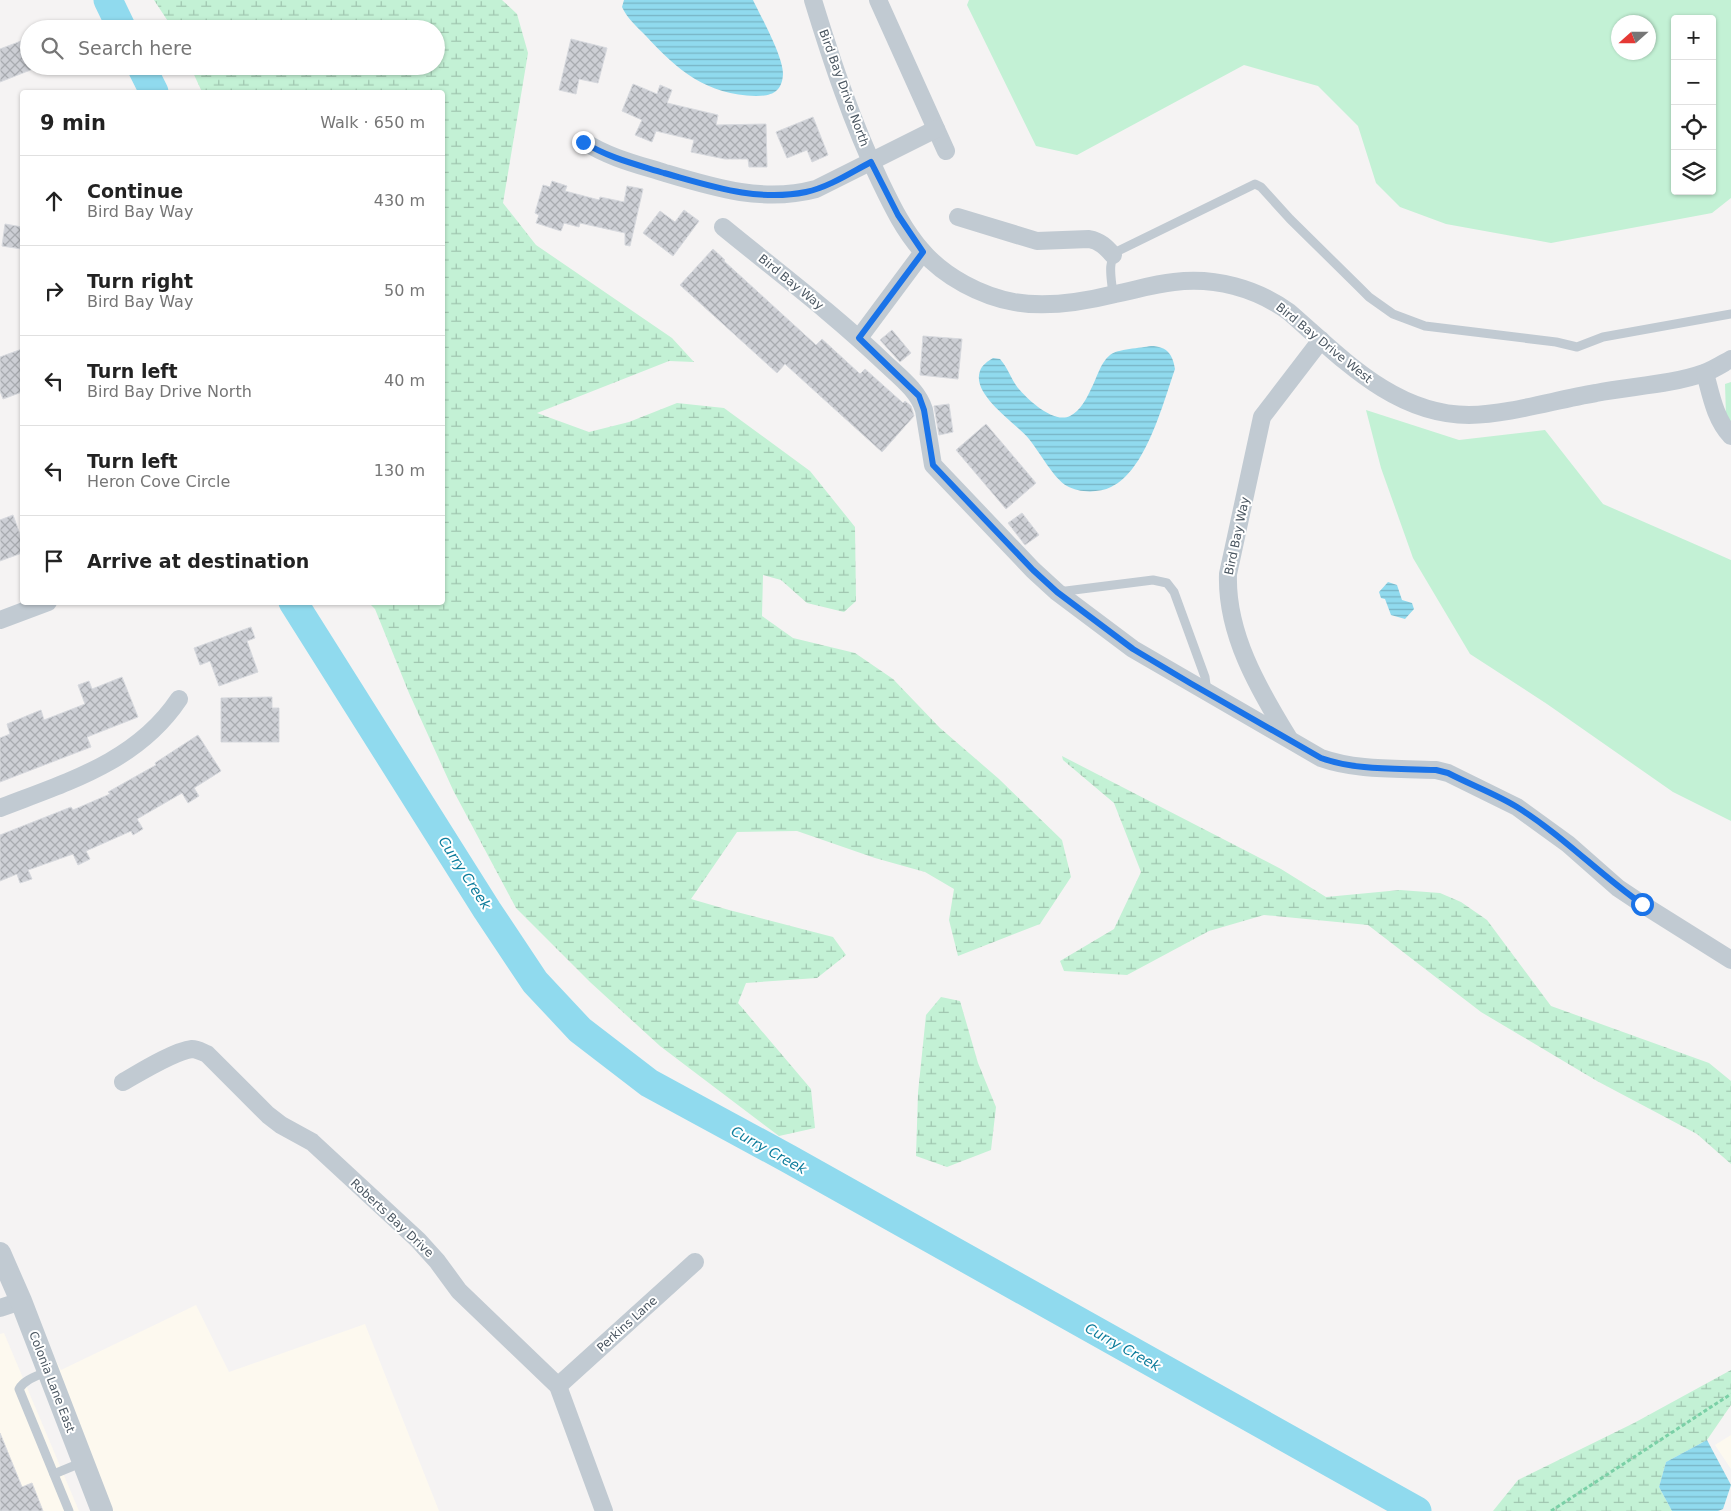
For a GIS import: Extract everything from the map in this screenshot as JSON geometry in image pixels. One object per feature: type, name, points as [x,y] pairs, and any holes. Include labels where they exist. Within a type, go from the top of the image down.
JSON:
[{"type":"street","name":"Bird Bay Drive North","points":[[813,0],[842,92],[871,162],[900,220],[923,252]]},
{"type":"street","points":[[878,0],[946,151]]},
{"type":"street","points":[[583,142],[613,158],[716,188],[767,195],[798,193],[816,189],[936,129]]},
{"type":"street","points":[[958,216],[1027,240],[1094,240],[1102,244],[1113,255]]},
{"type":"street","name":"Bird Bay Way","points":[[723,227],[859,338],[919,396],[924,410],[933,465],[1033,570],[1057,592],[1133,649],[1321,758],[1338,764],[1358,767],[1436,770],[1448,773],[1517,807],[1568,844],[1618,888],[1731,960]]},
{"type":"street","points":[[859,338],[923,252]]},
{"type":"street","name":"Bird Bay Drive West","points":[[923,252],[952,276],[984,293],[1014,302],[1066,303],[1174,282],[1194,280],[1228,284],[1278,304],[1354,369],[1388,393],[1409,403],[1426,408],[1468,415],[1494,413],[1664,382],[1705,373],[1731,359]]},
{"type":"street","name":"Bird Bay Way","points":[[1290,740],[1266,701],[1249,668],[1227,592],[1228,574],[1262,417],[1321,340]]},
{"type":"street","points":[[1731,370],[1705,373],[1718,417],[1731,436]]},
{"type":"street","points":[[0,620],[40,605]]},
{"type":"street","points":[[0,808],[69,782],[96,770],[125,753],[154,730],[167,716],[179,698]]},
{"type":"street","name":"Roberts Bay Drive","points":[[123,1082],[164,1060],[192,1049],[207,1054],[268,1115],[281,1125],[312,1142],[418,1240],[437,1261],[459,1291],[558,1386],[604,1511]]},
{"type":"street","name":"Colonia Lane East","points":[[0,1253],[10,1304],[48,1371],[102,1511]]},
{"type":"street","name":"Perkins Lane","points":[[558,1386],[695,1262]]},
{"type":"lane","points":[[1113,295],[1111,261],[1113,255],[1118,251],[1255,184],[1261,187],[1290,219],[1369,297],[1393,314],[1416,324],[1556,342],[1577,347],[1604,337],[1731,314]]},
{"type":"lane","points":[[1057,592],[1153,580],[1167,583],[1174,592],[1205,678],[1207,692]]},
{"type":"lane","points":[[48,1371],[22,1384],[20,1389],[69,1511]]},
{"type":"lane","points":[[54,1474],[84,1462]]},
{"type":"path","points":[[1551,1511],[1731,1394]]},
{"type":"shaded area","points":[[196,1305],[229,1372],[365,1324],[439,1511],[112,1511],[48,1346],[61,1370]]},
{"type":"shaded area","points":[[4,1333],[79,1511],[0,1511],[0,1334]]},
{"type":"shaded area","points":[[1731,1435],[1731,1469],[1715,1445]]},
{"type":"green space","points":[[154,0],[502,0],[517,14],[528,53],[503,203],[536,245],[672,338],[694,362],[669,361],[537,413],[589,432],[629,422],[677,403],[724,408],[810,471],[855,527],[856,601],[844,612],[807,603],[781,580],[763,575],[762,616],[793,638],[855,653],[893,679],[940,728],[999,779],[1062,840],[1071,877],[1040,924],[958,956],[949,920],[954,889],[925,872],[875,858],[797,831],[737,832],[691,899],[833,937],[846,955],[817,978],[746,983],[738,1003],[811,1089],[815,1128],[779,1136],[660,1046],[590,982],[516,908],[453,790],[409,693],[375,609],[371,605],[445,605],[445,90],[201,90],[194,75],[445,75],[445,20],[167,20]]},
{"type":"green space","points":[[969,0],[1731,0],[1731,198],[1712,213],[1551,243],[1446,224],[1400,207],[1376,183],[1358,126],[1318,86],[1244,65],[1077,155],[1036,146],[967,5]]},
{"type":"green space","points":[[1731,382],[1731,427],[1726,416],[1725,384]]},
{"type":"green space","points":[[1366,410],[1459,440],[1545,430],[1603,504],[1731,560],[1731,821],[1673,792],[1547,704],[1470,654],[1413,558],[1381,468]]},
{"type":"green space","points":[[1062,756],[1281,869],[1326,897],[1400,890],[1440,893],[1461,902],[1487,920],[1551,1006],[1709,1063],[1731,1081],[1731,1164],[1697,1134],[1597,1081],[1481,1012],[1368,925],[1264,915],[1209,931],[1127,975],[1064,971],[1060,961],[1114,929],[1141,872],[1114,803],[1063,760]]},
{"type":"green space","points":[[941,997],[960,1001],[978,1063],[996,1107],[991,1150],[947,1167],[916,1156],[918,1093],[926,1015]]},
{"type":"green space","points":[[1731,1370],[1731,1405],[1707,1440],[1666,1462],[1659,1487],[1672,1511],[1493,1511],[1518,1480],[1634,1423]]},
{"type":"water","points":[[624,0],[753,0],[771,37],[782,66],[781,85],[771,94],[756,96],[738,95],[708,86],[669,60],[627,15],[622,7]]},
{"type":"water","points":[[1157,346],[1168,352],[1174,364],[1175,369],[1165,400],[1152,435],[1134,467],[1123,479],[1111,487],[1101,490],[1077,490],[1062,482],[1023,432],[988,399],[982,390],[979,380],[980,371],[987,362],[993,358],[1000,359],[1013,381],[1028,399],[1049,414],[1064,418],[1074,414],[1083,404],[1101,366],[1110,355],[1123,350]]},
{"type":"water","points":[[1388,582],[1397,585],[1402,600],[1412,603],[1414,609],[1405,619],[1391,615],[1385,599],[1381,598],[1379,592]]},
{"type":"water","points":[[1707,1440],[1731,1485],[1723,1509],[1718,1511],[1672,1511],[1659,1487],[1666,1462]]},
{"type":"building","points":[[571,39],[607,48],[598,83],[579,79],[576,94],[559,90]]},
{"type":"building","points":[[20,41],[20,74],[0,82],[0,49]]},
{"type":"building","points":[[633,84],[657,94],[660,85],[672,90],[667,103],[718,115],[716,125],[766,124],[767,167],[749,167],[748,159],[725,159],[691,152],[694,140],[656,131],[652,142],[635,135],[642,120],[622,111]]},
{"type":"building","points":[[813,117],[828,155],[812,162],[807,150],[787,158],[776,132]]},
{"type":"building","points":[[552,181],[567,186],[565,191],[599,200],[600,197],[624,202],[627,186],[643,189],[630,246],[625,245],[625,233],[580,223],[579,227],[564,223],[561,231],[536,223],[539,215],[535,213],[543,185],[550,187]]},
{"type":"building","points":[[684,210],[699,221],[673,256],[643,233],[660,211],[675,222]]},
{"type":"building","points":[[5,224],[20,227],[20,249],[2,246]]},
{"type":"building","points":[[713,249],[816,345],[822,339],[860,374],[865,369],[903,403],[905,401],[911,406],[914,416],[882,452],[785,364],[777,373],[680,285]]},
{"type":"building","points":[[892,330],[911,353],[900,362],[880,340]]},
{"type":"building","points":[[923,336],[962,339],[958,379],[920,375]]},
{"type":"building","points":[[20,350],[20,393],[3,399],[0,391],[0,357]]},
{"type":"building","points":[[949,404],[953,432],[939,435],[934,406]]},
{"type":"building","points":[[986,424],[1036,483],[1006,509],[956,450]]},
{"type":"building","points":[[1022,513],[1039,535],[1025,545],[1008,523]]},
{"type":"building","points":[[13,515],[20,534],[20,554],[0,561],[0,520]]},
{"type":"building","points":[[251,627],[255,638],[247,641],[258,672],[219,686],[210,661],[200,665],[194,648]]},
{"type":"building","points":[[122,677],[138,717],[87,737],[91,747],[0,782],[0,738],[10,734],[7,724],[41,710],[44,720],[85,704],[78,685],[89,681],[92,689]]},
{"type":"building","points":[[272,697],[272,708],[279,708],[279,742],[221,742],[221,698]]},
{"type":"building","points":[[198,735],[221,771],[194,788],[199,796],[188,803],[182,793],[137,819],[143,829],[133,835],[131,831],[86,851],[90,859],[78,865],[73,854],[28,870],[32,879],[20,883],[17,874],[0,881],[0,835],[71,807],[73,810],[110,794],[108,792],[156,765],[155,763]]},
{"type":"building","points":[[0,1433],[22,1487],[32,1483],[43,1511],[0,1511]]},
{"type":"waterway","name":"Curry Creek","points":[[108,0],[118,20]]},
{"type":"waterway","name":"Curry Creek","points":[[146,75],[153,90]]},
{"type":"waterway","name":"Curry Creek","points":[[295,605],[487,910],[535,982],[580,1030],[649,1083],[789,1159],[1417,1511]]},
{"type":"route","points":[[583,142],[613,158],[716,188],[751,194],[798,193],[816,189],[871,162],[898,215],[923,252],[859,338],[919,396],[924,410],[933,465],[1033,570],[1057,592],[1133,649],[1321,758],[1338,764],[1358,767],[1436,770],[1448,773],[1517,807],[1568,844],[1618,888],[1642,904]]}]
